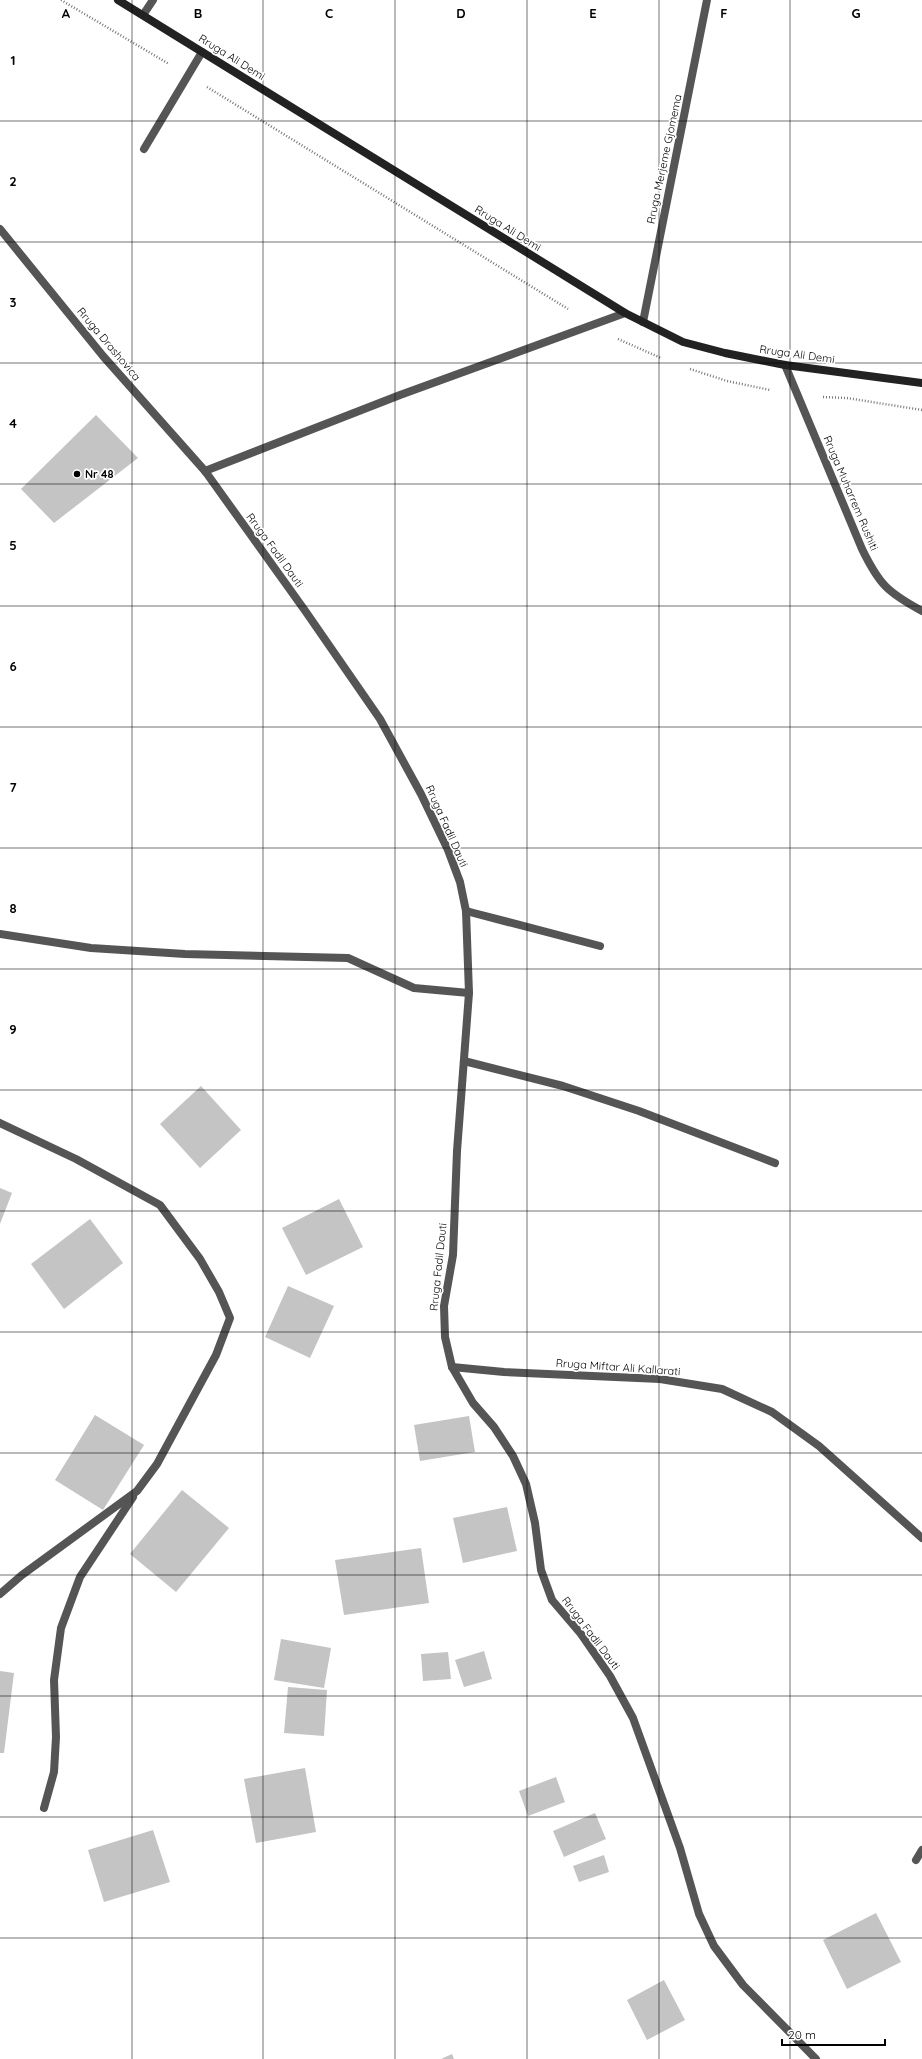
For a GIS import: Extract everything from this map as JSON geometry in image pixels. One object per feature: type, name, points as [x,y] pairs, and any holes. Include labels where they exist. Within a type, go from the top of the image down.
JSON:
[{"type":"main road","name":"Rruga Ali Demi","points":[[118,0],[624,313],[683,342],[725,353],[785,365],[922,383]]},
{"type":"street","points":[[143,15],[153,0]]},
{"type":"street","name":"Rruga Merjeme Gjomema","points":[[643,322],[708,0]]},
{"type":"street","points":[[144,149],[202,52]]},
{"type":"street","name":"Rruga Drashovica","points":[[0,229],[103,356],[205,471]]},
{"type":"street","points":[[205,471],[400,395],[624,313]]},
{"type":"street","name":"Rruga Muharrem Rushiti","points":[[785,365],[858,542],[874,573],[889,592],[922,611]]},
{"type":"street","name":"Rruga Fadil Dauti","points":[[205,471],[306,612],[380,719],[422,794],[448,850],[460,882],[466,911],[469,993],[457,1151],[453,1255],[444,1306],[445,1337],[452,1367],[473,1402],[494,1427],[514,1456],[526,1484],[535,1523],[541,1570],[552,1600],[580,1634],[610,1676],[632,1718],[680,1848],[699,1914],[714,1946],[743,1985],[816,2059]]},
{"type":"street","points":[[466,911],[600,946]]},
{"type":"street","points":[[0,934],[91,948],[185,954],[348,958],[414,988],[469,993]]},
{"type":"street","points":[[464,1061],[570,1088],[639,1111],[775,1163]]},
{"type":"street","points":[[0,1123],[76,1159],[160,1205],[200,1259],[219,1292],[230,1318],[216,1355],[157,1464],[137,1491],[80,1577],[61,1628],[54,1680],[56,1737],[54,1772],[44,1808]]},
{"type":"street","name":"Rruga Miftar Ali Kallarati","points":[[452,1367],[504,1372],[660,1379],[722,1389],[772,1412],[819,1446],[922,1538]]},
{"type":"street","points":[[0,1594],[22,1575],[137,1491]]},
{"type":"street","points":[[916,1860],[922,1850]]},
{"type":"building","name":"Nr 48","points":[[96,415],[138,458],[54,523],[21,489]]},
{"type":"building","points":[[201,1086],[241,1130],[200,1168],[160,1124]]},
{"type":"building","points":[[0,1188],[12,1193],[0,1224]]},
{"type":"building","points":[[339,1199],[363,1247],[306,1275],[282,1228]]},
{"type":"building","points":[[90,1219],[123,1263],[64,1309],[31,1264]]},
{"type":"building","points":[[288,1286],[334,1306],[310,1358],[265,1337]]},
{"type":"building","points":[[95,1415],[144,1445],[103,1510],[55,1480]]},
{"type":"building","points":[[469,1416],[475,1452],[420,1461],[414,1425]]},
{"type":"building","points":[[182,1490],[229,1528],[176,1592],[130,1554]]},
{"type":"building","points":[[507,1507],[517,1551],[463,1563],[453,1518]]},
{"type":"building","points":[[421,1548],[429,1603],[344,1615],[335,1560]]},
{"type":"building","points":[[281,1639],[331,1648],[324,1688],[274,1680]]},
{"type":"building","points":[[484,1651],[492,1679],[464,1687],[455,1660]]},
{"type":"building","points":[[448,1652],[451,1679],[423,1681],[421,1654]]},
{"type":"building","points":[[0,1671],[14,1673],[4,1753],[0,1753]]},
{"type":"building","points":[[288,1687],[327,1690],[324,1736],[284,1733]]},
{"type":"building","points":[[305,1768],[316,1832],[256,1843],[244,1779]]},
{"type":"building","points":[[556,1777],[565,1802],[528,1816],[519,1791]]},
{"type":"building","points":[[595,1813],[606,1839],[564,1857],[553,1831]]},
{"type":"building","points":[[153,1830],[170,1882],[104,1902],[88,1850]]},
{"type":"building","points":[[604,1855],[609,1872],[579,1882],[573,1866]]},
{"type":"building","points":[[876,1913],[901,1962],[847,1989],[823,1940]]},
{"type":"building","points":[[664,1980],[685,2020],[647,2040],[627,2000]]},
{"type":"building","points":[[452,2054],[454,2059],[441,2059]]},
{"type":"place","name":"Nr 48","points":[[77,474]]}]
